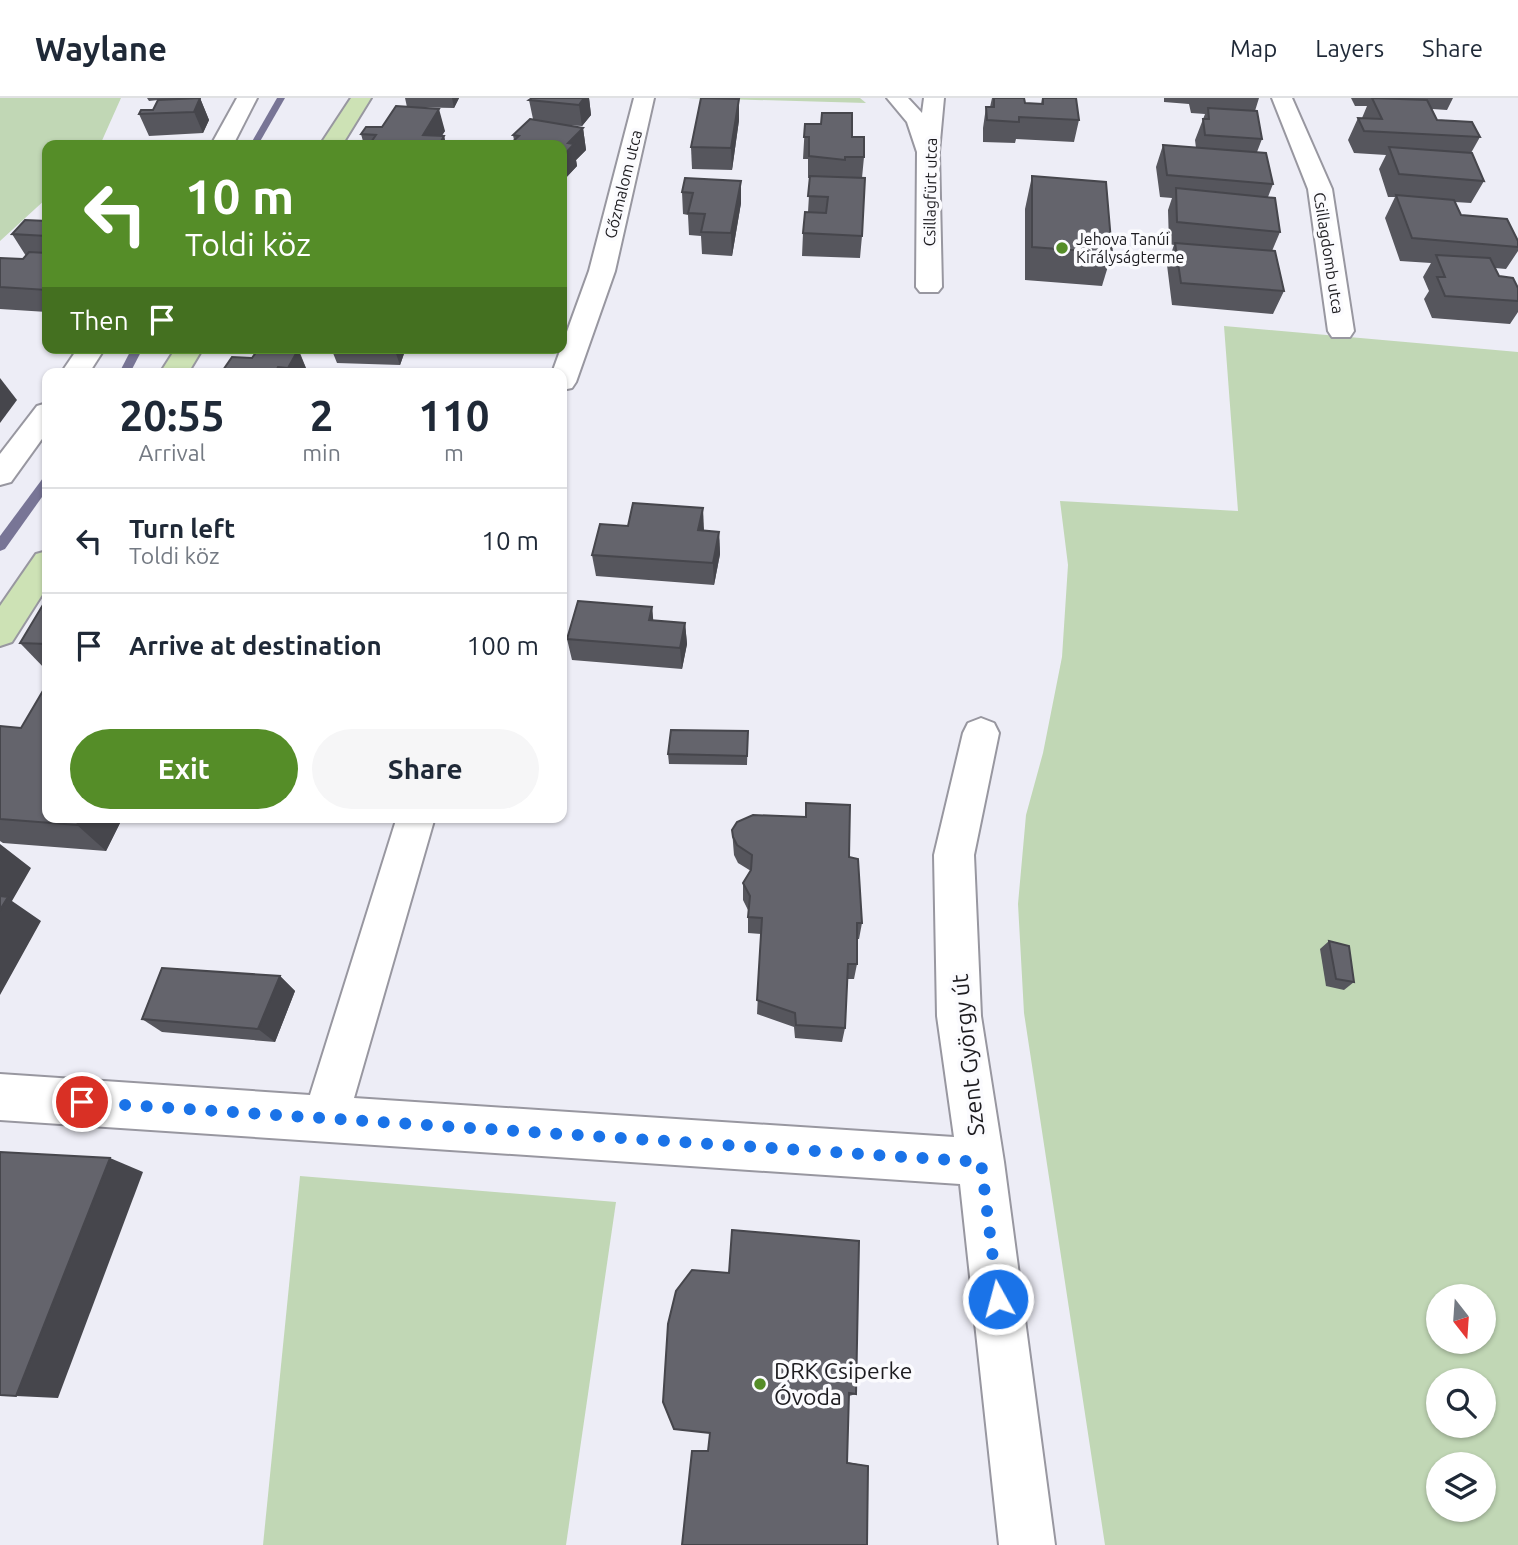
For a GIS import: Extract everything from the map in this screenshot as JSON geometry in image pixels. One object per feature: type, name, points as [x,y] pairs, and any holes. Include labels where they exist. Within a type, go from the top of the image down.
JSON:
[{"type":"street","points":[[225,140],[247,98]]},
{"type":"street","points":[[334,140],[360,98]]},
{"type":"street","name":"Gőzmalom utca","points":[[567,368],[602,271],[644,98]]},
{"type":"street","points":[[897,98],[917,121],[929,152]]},
{"type":"street","name":"Csillagfürt utca","points":[[929,287],[929,152],[934,98]]},
{"type":"street","name":"Csillagdomb utca","points":[[1282,98],[1320,189],[1341,331]]},
{"type":"street","points":[[0,475],[42,419]]},
{"type":"street","points":[[0,633],[42,570]]},
{"type":"street","name":"Szent György út","points":[[981,733],[954,855],[960,1016],[981,1162],[1027,1545]]},
{"type":"street","points":[[325,1119],[414,823]]},
{"type":"street","points":[[0,1097],[981,1162]]},
{"type":"green space","points":[[0,98],[121,98],[102,140],[42,140],[42,203],[0,241]]},
{"type":"green space","points":[[687,98],[860,98],[866,103]]},
{"type":"green space","points":[[1224,326],[1518,352],[1518,1545],[1105,1545],[1024,1013],[1018,904],[1026,815],[1043,753],[1062,657],[1068,565],[1060,501],[1238,511]]},
{"type":"green space","points":[[300,1176],[616,1202],[566,1545],[263,1545]]},
{"type":"building","points":[[200,98],[194,112],[139,114],[141,110],[153,110],[158,100]]},
{"type":"building","points":[[584,98],[579,105],[529,100]]},
{"type":"building","points":[[701,98],[739,99],[731,148],[691,147]]},
{"type":"building","points":[[994,98],[1024,98],[1025,103],[1043,104],[1043,98],[1076,98],[1079,120],[1019,117],[1019,122],[987,120],[986,107],[994,107]]},
{"type":"building","points":[[1372,98],[1427,100],[1437,120],[1472,122],[1480,137],[1364,131],[1358,118],[1382,119]]},
{"type":"building","points":[[396,106],[439,109],[423,135],[444,136],[442,140],[372,140],[376,135],[361,134],[366,127],[382,127]]},
{"type":"building","points":[[1208,108],[1257,111],[1262,139],[1205,135],[1203,119],[1209,119]]},
{"type":"building","points":[[822,113],[852,113],[852,137],[864,137],[864,157],[845,157],[845,160],[809,156],[809,137],[804,137],[805,124],[821,124]]},
{"type":"building","points":[[530,119],[583,128],[568,143],[574,144],[567,152],[567,140],[515,140],[519,136],[513,135]]},
{"type":"building","points":[[1163,145],[1266,153],[1273,184],[1167,175]]},
{"type":"building","points":[[1389,147],[1472,153],[1484,181],[1399,174]]},
{"type":"building","points":[[810,176],[865,178],[862,236],[803,233],[805,212],[826,213],[828,197],[808,196]]},
{"type":"building","points":[[1032,176],[1106,182],[1112,253],[1032,247]]},
{"type":"building","points":[[685,178],[741,181],[731,233],[701,232],[705,214],[688,213],[693,193],[682,192]]},
{"type":"building","points":[[1176,188],[1275,198],[1280,232],[1177,222]]},
{"type":"building","points":[[1396,195],[1454,200],[1461,215],[1507,219],[1518,241],[1518,247],[1412,238]]},
{"type":"building","points":[[25,220],[42,221],[42,236],[12,234]]},
{"type":"building","points":[[1175,243],[1275,251],[1284,291],[1181,283]]},
{"type":"building","points":[[29,252],[42,253],[42,290],[0,287],[0,258],[23,259]]},
{"type":"building","points":[[1436,255],[1490,258],[1499,276],[1513,278],[1518,288],[1518,301],[1445,296],[1437,277],[1445,277]]},
{"type":"building","points":[[255,354],[296,354],[288,368],[224,368],[232,357],[252,358]]},
{"type":"building","points":[[633,503],[703,508],[698,530],[719,532],[713,563],[592,555],[600,524],[628,526]]},
{"type":"building","points":[[578,601],[652,607],[649,620],[685,623],[680,648],[567,639]]},
{"type":"building","points":[[42,606],[42,644],[20,643]]},
{"type":"building","points":[[42,692],[42,822],[0,819],[0,726],[21,728]]},
{"type":"building","points":[[671,730],[748,731],[747,756],[668,754]]},
{"type":"building","points":[[806,803],[850,805],[849,857],[858,859],[862,923],[857,923],[857,964],[848,964],[845,1028],[796,1025],[795,1013],[757,1000],[762,918],[748,917],[750,896],[743,883],[751,870],[752,855],[737,845],[732,830],[737,822],[753,815],[806,817]]},
{"type":"building","points":[[0,896],[8,897],[0,910]]},
{"type":"building","points":[[1329,941],[1349,946],[1354,982],[1336,979]]},
{"type":"building","points":[[162,968],[280,976],[258,1029],[142,1019]]},
{"type":"building","points":[[0,1152],[110,1158],[16,1396],[0,1395]]},
{"type":"building","name":"DRK Csiperke Óvoda","points":[[732,1230],[859,1241],[856,1394],[849,1393],[847,1463],[868,1466],[867,1545],[682,1545],[692,1451],[708,1451],[710,1433],[674,1429],[663,1402],[668,1324],[676,1291],[692,1270],[729,1273]]},
{"type":"waterway","points":[[257,140],[281,98]]},
{"type":"waterway","points":[[127,368],[135,354]]},
{"type":"waterway","points":[[0,546],[42,488]]},
{"type":"place","name":"Jehova Tanúi Királyságterme","points":[[1062,248]]},
{"type":"place","name":"DRK Csiperke Óvoda","points":[[760,1384]]},
{"type":"route","points":[[82,1102],[981,1162],[998,1299]]}]
